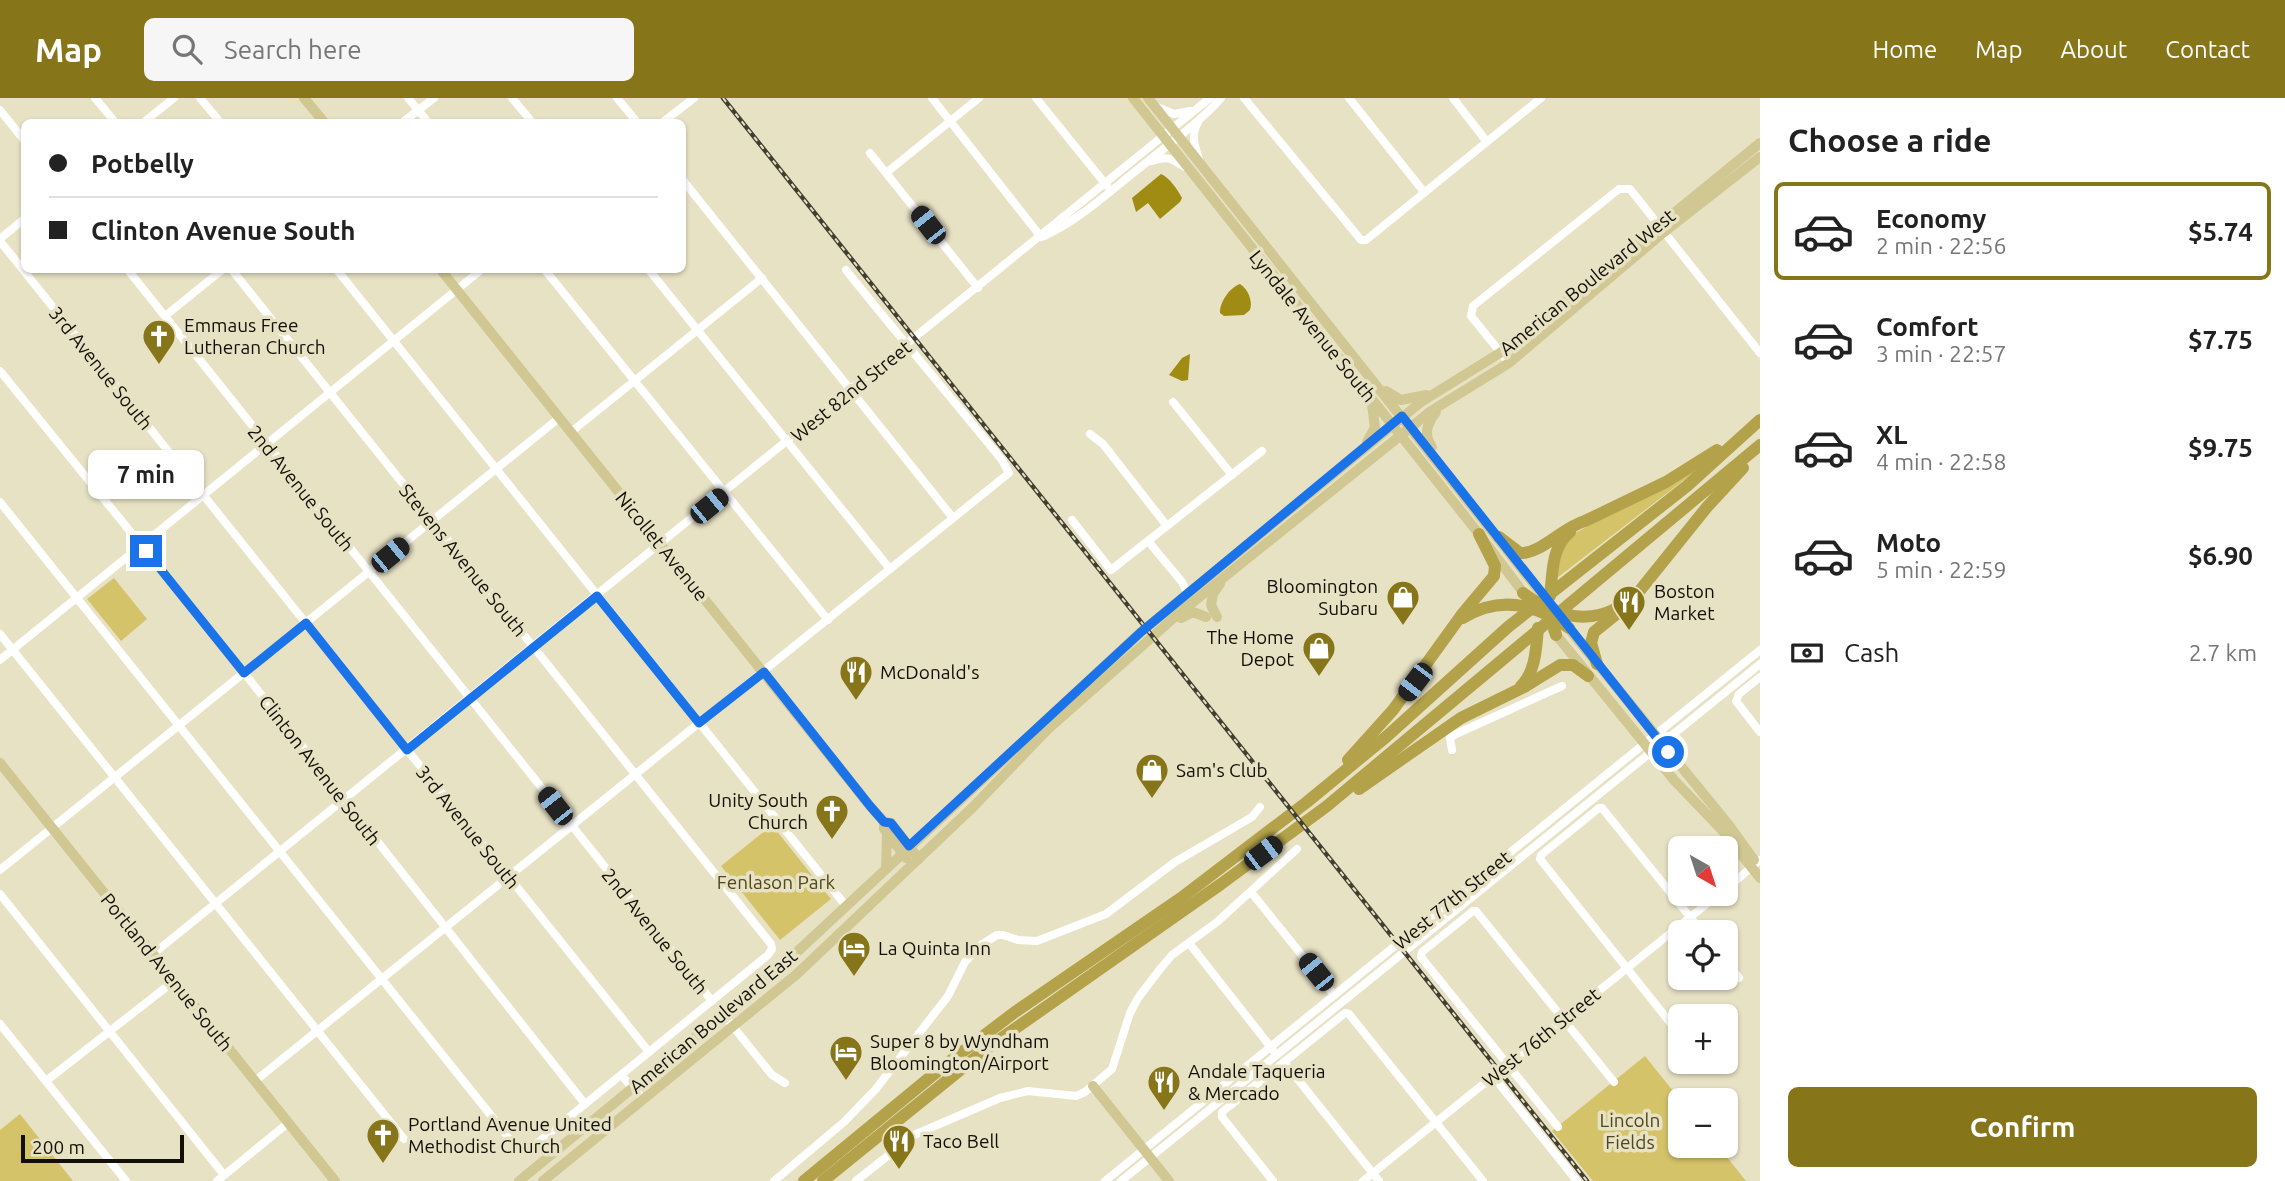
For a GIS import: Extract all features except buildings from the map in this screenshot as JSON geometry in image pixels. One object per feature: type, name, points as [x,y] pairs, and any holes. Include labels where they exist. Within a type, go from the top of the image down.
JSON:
[{"type":"highway","points":[[1499,537],[1514,551],[1525,554],[1533,551],[1573,525],[1666,482],[1760,419]]},
{"type":"highway","points":[[804,1181],[1015,1012],[1181,898],[1307,802],[1376,745],[1508,627],[1687,486],[1760,419]]},
{"type":"highway","points":[[1597,664],[1591,643],[1594,632],[1629,604],[1707,507],[1760,447]]},
{"type":"highway","points":[[823,1181],[986,1049],[1222,884],[1327,806],[1760,447]]},
{"type":"highway","points":[[1510,695],[1524,683],[1531,671],[1555,554],[1566,536],[1585,521]]},
{"type":"highway","points":[[1307,802],[1393,710],[1455,624],[1490,582],[1496,570],[1479,534]]},
{"type":"highway","points":[[1537,587],[1560,640]]},
{"type":"highway","points":[[1520,589],[1572,632]]},
{"type":"highway","points":[[1455,624],[1492,605],[1518,604],[1579,617],[1600,615],[1619,606],[1641,590]]},
{"type":"highway","points":[[1327,806],[1352,794],[1461,719],[1510,695],[1560,665],[1573,664],[1588,676]]},
{"type":"main road","points":[[304,98],[322,119]]},
{"type":"main road","name":"Lyndale Avenue South","points":[[1133,98],[1520,589]]},
{"type":"main road","name":"Lyndale Avenue South","points":[[1148,98],[1537,587]]},
{"type":"main road","name":"American Boulevard West","points":[[916,862],[1047,730],[1160,629],[1411,427],[1505,358],[1760,143]]},
{"type":"main road","name":"American Boulevard West","points":[[1661,229],[1760,157]]},
{"type":"main road","name":"Nicollet Avenue","points":[[444,273],[884,822],[887,834],[905,850]]},
{"type":"main road","name":"American Boulevard West","points":[[905,850],[1125,646],[1359,451],[1435,392],[1478,365],[1505,358]]},
{"type":"main road","points":[[1380,388],[1401,400],[1435,392]]},
{"type":"main road","points":[[1359,451],[1375,427],[1370,398]]},
{"type":"main road","points":[[1439,463],[1426,433],[1434,414],[1447,401]]},
{"type":"main road","points":[[1368,461],[1392,449],[1402,451],[1423,464]]},
{"type":"main road","points":[[1160,629],[1193,612],[1212,617],[1213,594],[1223,578]]},
{"type":"main road","points":[[1572,632],[1728,824],[1757,865],[1760,878]]},
{"type":"main road","points":[[1560,640],[1682,790],[1757,865]]},
{"type":"main road","name":"Portland Avenue South","points":[[0,763],[335,1181]]},
{"type":"main road","points":[[981,780],[989,790]]},
{"type":"main road","name":"Nicollet Avenue","points":[[884,822],[891,823],[905,850]]},
{"type":"main road","points":[[886,868],[887,834]]},
{"type":"main road","points":[[905,850],[916,862]]},
{"type":"main road","name":"American Boulevard East","points":[[523,1180],[540,1163],[763,982],[905,850]]},
{"type":"main road","name":"American Boulevard East","points":[[547,1178],[734,1028],[832,942],[862,910],[916,862]]},
{"type":"main road","points":[[821,930],[832,942]]},
{"type":"main road","points":[[1093,1086],[1170,1181]]},
{"type":"main road","points":[[540,1163],[547,1178]]},
{"type":"street","points":[[95,98],[112,119]]},
{"type":"street","points":[[148,119],[174,98]]},
{"type":"street","points":[[200,98],[218,119]]},
{"type":"street","points":[[408,98],[425,119]]},
{"type":"street","points":[[407,119],[434,98]]},
{"type":"street","points":[[512,98],[530,119]]},
{"type":"street","points":[[617,98],[634,119]]},
{"type":"street","points":[[667,119],[694,98]]},
{"type":"street","points":[[932,98],[1041,237]]},
{"type":"street","points":[[886,173],[979,98]]},
{"type":"street","points":[[1036,98],[1111,191]]},
{"type":"street","name":"West 82nd Street","points":[[153,954],[1041,237],[1054,223],[1165,140],[1210,98]]},
{"type":"street","name":"West 82nd Street","points":[[1176,131],[1200,118],[1222,98]]},
{"type":"street","points":[[1244,98],[1361,240],[1366,240],[1541,98]]},
{"type":"street","points":[[1349,98],[1424,192]]},
{"type":"street","points":[[1452,98],[1487,142]]},
{"type":"street","points":[[1157,107],[1174,114],[1196,109]]},
{"type":"street","points":[[0,110],[21,137]]},
{"type":"street","points":[[1199,159],[1193,141],[1200,118]]},
{"type":"street","name":"West 82nd Street","points":[[1041,237],[1059,229],[1111,191],[1140,167],[1165,140]]},
{"type":"street","points":[[870,153],[978,288]]},
{"type":"street","points":[[1140,167],[1164,157],[1172,158],[1187,169]]},
{"type":"street","points":[[686,184],[953,518]]},
{"type":"street","points":[[1505,358],[1471,316],[1473,306],[1619,189],[1625,188],[1630,189],[1760,353]]},
{"type":"street","points":[[0,240],[21,222]]},
{"type":"street","name":"3rd Avenue South","points":[[0,240],[21,266]]},
{"type":"street","points":[[255,1082],[1009,474],[1002,460],[931,371],[906,346],[846,270]]},
{"type":"street","name":"3rd Avenue South","points":[[26,273],[649,1052]]},
{"type":"street","name":"2nd Avenue South","points":[[130,273],[712,1001]]},
{"type":"street","points":[[165,316],[218,273]]},
{"type":"street","name":"Stevens Avenue South","points":[[234,273],[771,944],[772,949],[768,955],[712,1001]]},
{"type":"street","points":[[339,273],[845,906]]},
{"type":"street","points":[[0,660],[477,273]]},
{"type":"street","points":[[547,273],[828,620]]},
{"type":"street","points":[[651,273],[890,569]]},
{"type":"street","points":[[570,432],[761,278]]},
{"type":"street","name":"Clinton Avenue South","points":[[0,371],[244,673],[345,800],[352,813],[585,1104]]},
{"type":"street","points":[[1173,402],[1232,475]]},
{"type":"street","points":[[0,870],[559,418]]},
{"type":"street","points":[[1090,434],[1103,444],[1167,526]]},
{"type":"street","points":[[1072,520],[1111,570],[1262,451]]},
{"type":"street","points":[[0,502],[516,1148],[522,1152],[530,1149],[712,1001]]},
{"type":"street","points":[[1148,541],[1190,591]]},
{"type":"street","points":[[0,634],[404,1139]]},
{"type":"street","name":"West 77th Street","points":[[1658,740],[1760,650]]},
{"type":"street","name":"West 77th Street","points":[[1147,1153],[1334,995],[1647,748],[1760,664]]},
{"type":"street","points":[[1760,677],[1739,694],[1736,701],[1760,732]]},
{"type":"street","points":[[1452,750],[1450,738],[1456,734],[1562,686]]},
{"type":"street","name":"West 77th Street","points":[[1147,1153],[1277,1055],[1647,748]]},
{"type":"street","points":[[774,1181],[852,1114],[875,1090],[948,996],[965,961],[981,945],[1003,935],[1018,940],[1037,941],[1106,914],[1175,862],[1252,817],[1260,807]]},
{"type":"street","points":[[1668,1020],[1539,859],[1560,839],[1602,808],[1692,920]]},
{"type":"street","points":[[856,1181],[914,1135],[1000,1098],[1028,1091],[1076,1096],[1093,1086],[1112,1069],[1130,1013],[1138,998],[1172,955],[1251,892],[1297,849]]},
{"type":"street","points":[[1738,880],[1757,865]]},
{"type":"street","points":[[1251,892],[1334,995]]},
{"type":"street","points":[[0,894],[221,1178],[288,1123]]},
{"type":"street","name":"West 76th Street","points":[[1363,1181],[1704,906]]},
{"type":"street","points":[[1558,1127],[1421,957],[1422,952],[1473,911],[1476,911],[1614,1082]]},
{"type":"street","points":[[1189,943],[1277,1055]]},
{"type":"street","points":[[46,1081],[174,981]]},
{"type":"street","points":[[1273,1181],[1222,1117],[1222,1112],[1345,1013],[1349,1014],[1483,1181]]},
{"type":"street","points":[[723,1014],[772,1075],[785,1083]]},
{"type":"street","points":[[0,1024],[126,1181]]},
{"type":"street","points":[[1283,1062],[1379,1181]]},
{"type":"street","points":[[621,1075],[645,1100]]},
{"type":"street","points":[[1493,1076],[1577,1181]]},
{"type":"street","points":[[1105,1181],[1147,1153]]},
{"type":"street","points":[[1121,1181],[1147,1153]]},
{"type":"green space","points":[[1706,463],[1557,578],[1562,548],[1575,533]]},
{"type":"green space","points":[[114,578],[147,619],[121,641],[87,599]]},
{"type":"green space","name":"Fenlason Park","points":[[772,825],[831,899],[780,940],[721,866]]},
{"type":"green space","name":"Lincoln Fields","points":[[1645,1056],[1671,1088],[1668,1088],[1668,1158],[1728,1158],[1746,1181],[1593,1181],[1552,1131]]},
{"type":"green space","points":[[20,1114],[73,1181],[0,1181],[0,1130]]},
{"type":"shaded area","points":[[1161,174],[1176,188],[1182,198],[1180,202],[1160,219],[1148,203],[1136,212],[1132,198]]},
{"type":"shaded area","points":[[1240,284],[1249,296],[1250,310],[1244,315],[1224,316],[1220,313],[1223,300]]},
{"type":"shaded area","points":[[1190,354],[1188,380],[1182,381],[1169,375],[1182,358]]},
{"type":"railway","points":[[723,98],[1587,1181]]},
{"type":"place","name":"Emmaus Free Lutheran Church","points":[[159,366]]},
{"type":"place","name":"Bloomington Subaru","points":[[1403,627]]},
{"type":"place","name":"Boston Market","points":[[1629,632]]},
{"type":"place","name":"The Home Depot","points":[[1319,678]]},
{"type":"place","name":"McDonald's","points":[[856,702]]},
{"type":"place","name":"Sam's Club","points":[[1152,800]]},
{"type":"place","name":"Unity South Church","points":[[832,841]]},
{"type":"place","name":"La Quinta Inn","points":[[854,978]]},
{"type":"place","name":"Super 8 by Wyndham Bloomington/Airport","points":[[846,1082]]},
{"type":"place","name":"Andale Taqueria & Mercado","points":[[1164,1112]]},
{"type":"place","name":"Portland Avenue United Methodist Church","points":[[383,1165]]},
{"type":"place","name":"Taco Bell","points":[[899,1171]]},
{"type":"route","points":[[146,551],[244,673],[306,623],[407,750],[597,596],[699,723],[764,672],[870,806],[884,822],[891,823],[909,846],[1141,632],[1402,416],[1668,752]]}]
